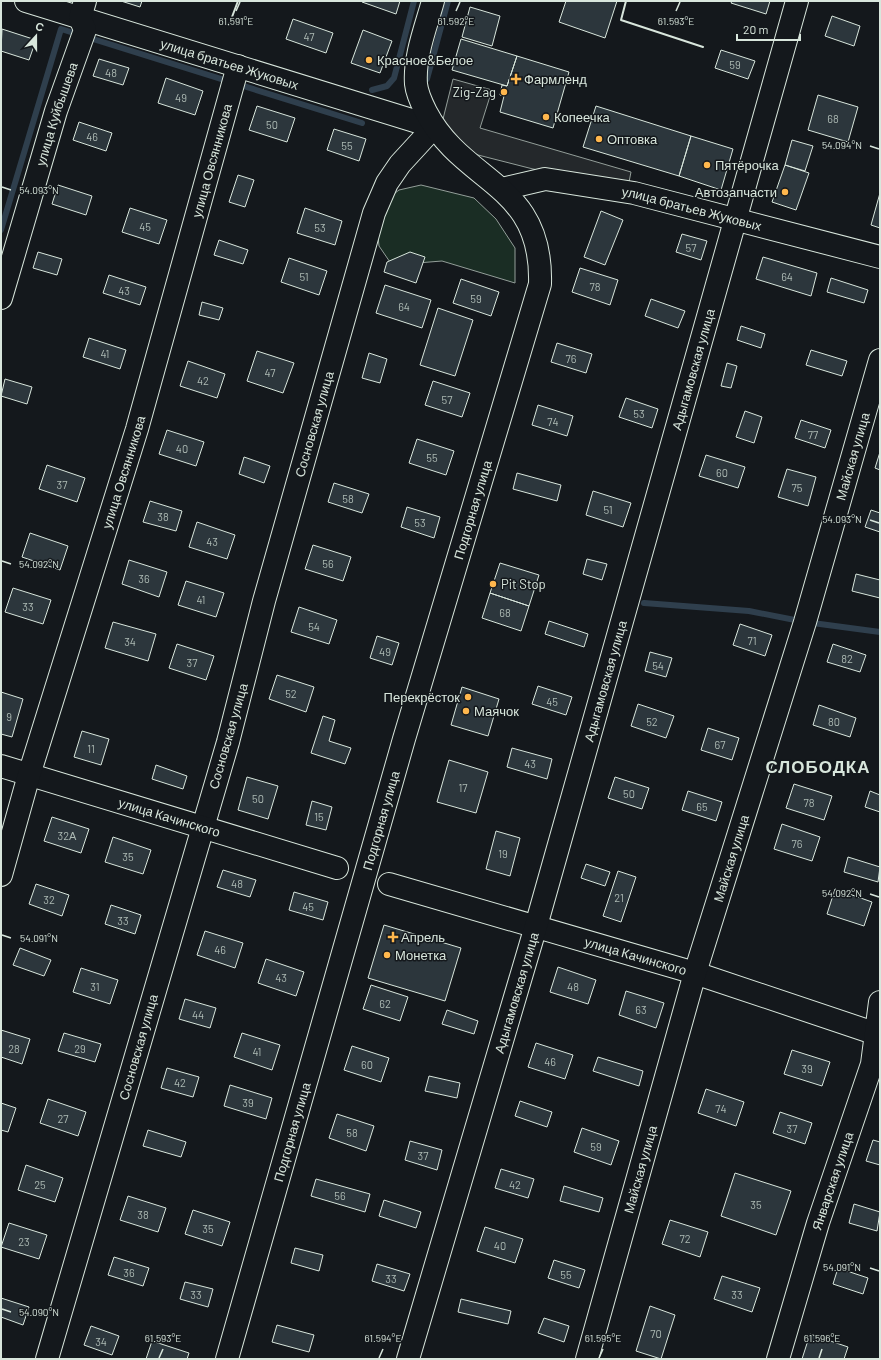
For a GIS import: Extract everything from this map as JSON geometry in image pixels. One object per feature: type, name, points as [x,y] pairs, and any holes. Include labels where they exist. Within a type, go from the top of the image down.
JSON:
[{"type":"street","name":"улица братьев Жуковых","points":[[26,1],[83,10],[238,66],[434,127]]},
{"type":"street","name":"Подгорная улица","points":[[227,1359],[404,738],[540,284],[539,258],[533,231],[520,209],[502,189],[452,149],[434,127],[419,97],[416,85],[416,68],[419,51],[433,1]]},
{"type":"street","name":"Адыгамовская улица","points":[[408,1359],[536,926],[797,1]]},
{"type":"street","name":"улица Куйбышева","points":[[1,298],[56,111],[85,30],[83,10]]},
{"type":"street","name":"улица Овсянникова","points":[[1,875],[29,775],[137,429],[238,66]]},
{"type":"street","name":"Сосновская улица","points":[[47,1359],[228,742],[264,601],[374,213],[387,183],[400,164],[434,127]]},
{"type":"street","name":"улица братьев Жуковых","points":[[502,189],[545,179],[634,193],[736,221],[880,257]]},
{"type":"street","name":"Майская улица","points":[[587,1359],[695,973],[805,622],[880,360]]},
{"type":"street","name":"улица Качинского","points":[[1,766],[337,868]]},
{"type":"street","name":"улица Качинского","points":[[389,884],[695,973],[878,1034]]},
{"type":"street","name":"Январская улица","points":[[778,1359],[818,1222],[872,1064],[878,1034],[880,1002]]},
{"type":"green space","points":[[421,185],[474,198],[496,219],[515,248],[515,283],[442,261],[392,265],[379,246],[377,227],[385,201],[399,190]]},
{"type":"shaded area","points":[[453,79],[492,90],[480,128],[631,172],[628,187],[533,169],[478,155],[463,148],[443,119]]},
{"type":"building","points":[[121,1],[142,1],[140,7]]},
{"type":"building","points":[[362,1],[400,1],[396,14]]},
{"type":"building","points":[[566,1],[617,1],[605,38],[559,22]]},
{"type":"building","points":[[732,1],[770,1],[766,14],[731,3]]},
{"type":"building","points":[[470,7],[500,16],[492,46],[462,37]]},
{"type":"building","points":[[832,16],[860,26],[854,46],[825,36]]},
{"type":"building","points":[[293,19],[333,33],[326,53],[286,39]]},
{"type":"building","points":[[2,29],[36,40],[29,60],[1,51]]},
{"type":"building","points":[[363,30],[392,41],[380,73],[351,63]]},
{"type":"building","points":[[461,39],[517,56],[507,86],[452,70]]},
{"type":"building","points":[[721,50],[755,61],[748,79],[715,68]]},
{"type":"building","points":[[517,56],[569,72],[553,128],[500,112],[504,96],[500,95],[502,85],[507,86]]},
{"type":"building","points":[[99,59],[129,68],[123,85],[93,76]]},
{"type":"building","points":[[166,78],[203,91],[195,115],[158,103]]},
{"type":"building","points":[[818,95],[858,107],[848,142],[808,130]]},
{"type":"building","points":[[257,106],[295,118],[287,142],[249,130]]},
{"type":"building","points":[[596,106],[691,136],[679,176],[583,147]]},
{"type":"building","points":[[79,122],[112,133],[106,151],[73,140]]},
{"type":"building","points":[[334,129],[366,139],[359,161],[327,150]]},
{"type":"building","points":[[691,136],[733,149],[721,190],[679,176]]},
{"type":"building","points":[[792,140],[813,146],[805,171],[785,165]]},
{"type":"building","points":[[785,165],[809,173],[796,210],[772,202]]},
{"type":"building","points":[[238,175],[254,180],[245,207],[229,202]]},
{"type":"building","points":[[58,185],[92,196],[86,215],[52,204]]},
{"type":"building","points":[[880,193],[880,228],[871,225]]},
{"type":"building","points":[[130,208],[167,220],[159,244],[122,232]]},
{"type":"building","points":[[305,208],[342,221],[335,245],[297,233]]},
{"type":"building","points":[[601,211],[623,220],[605,265],[584,257]]},
{"type":"building","points":[[682,234],[707,241],[701,260],[676,252]]},
{"type":"building","points":[[219,240],[248,250],[243,264],[214,255]]},
{"type":"building","points":[[38,252],[62,259],[57,275],[33,268]]},
{"type":"building","points":[[410,252],[425,257],[416,283],[384,272],[387,262]]},
{"type":"building","points":[[763,257],[817,273],[811,296],[756,279]]},
{"type":"building","points":[[289,258],[327,271],[319,295],[281,282]]},
{"type":"building","points":[[580,268],[618,280],[610,305],[572,292]]},
{"type":"building","points":[[109,275],[146,287],[140,305],[103,293]]},
{"type":"building","points":[[831,278],[868,290],[864,303],[827,292]]},
{"type":"building","points":[[461,279],[499,292],[491,316],[453,303]]},
{"type":"building","points":[[385,285],[431,300],[422,328],[376,313]]},
{"type":"building","points":[[651,299],[685,311],[678,328],[645,316]]},
{"type":"building","points":[[202,302],[223,308],[219,320],[199,315]]},
{"type":"building","points":[[438,308],[473,320],[455,376],[420,365]]},
{"type":"building","points":[[741,326],[765,334],[761,348],[737,340]]},
{"type":"building","points":[[89,338],[126,350],[120,369],[83,357]]},
{"type":"building","points":[[557,343],[592,354],[586,373],[551,362]]},
{"type":"building","points":[[811,350],[847,361],[842,376],[806,365]]},
{"type":"building","points":[[257,351],[294,363],[283,393],[247,381]]},
{"type":"building","points":[[369,353],[387,359],[380,383],[362,378]]},
{"type":"building","points":[[188,361],[225,374],[217,398],[180,386]]},
{"type":"building","points":[[727,363],[737,366],[731,388],[721,386]]},
{"type":"building","points":[[5,379],[32,387],[27,404],[1,396]]},
{"type":"building","points":[[433,381],[470,393],[462,417],[425,405]]},
{"type":"building","points":[[626,398],[658,409],[652,428],[619,417]]},
{"type":"building","points":[[538,405],[573,416],[567,436],[532,425]]},
{"type":"building","points":[[745,411],[762,417],[754,443],[736,437]]},
{"type":"building","points":[[801,420],[831,430],[825,448],[795,438]]},
{"type":"building","points":[[167,430],[204,442],[196,466],[159,454]]},
{"type":"building","points":[[417,439],[454,451],[446,475],[409,463]]},
{"type":"building","points":[[880,452],[880,470],[875,468]]},
{"type":"building","points":[[706,455],[745,467],[738,488],[699,476]]},
{"type":"building","points":[[244,457],[270,466],[264,483],[239,474]]},
{"type":"building","points":[[47,465],[85,478],[77,502],[39,489]]},
{"type":"building","points":[[787,469],[816,477],[808,506],[778,497]]},
{"type":"building","points":[[517,473],[561,485],[557,501],[513,489]]},
{"type":"building","points":[[334,483],[369,494],[362,513],[328,502]]},
{"type":"building","points":[[593,491],[631,503],[623,527],[586,515]]},
{"type":"building","points":[[150,501],[182,511],[176,531],[143,522]]},
{"type":"building","points":[[407,507],[440,517],[434,538],[401,527]]},
{"type":"building","points":[[871,510],[880,513],[880,532],[865,527]]},
{"type":"building","points":[[197,522],[235,535],[227,559],[189,547]]},
{"type":"building","points":[[30,533],[68,546],[60,570],[22,557]]},
{"type":"building","points":[[313,545],[351,557],[343,581],[305,569]]},
{"type":"building","points":[[587,559],[607,564],[602,580],[583,574]]},
{"type":"building","points":[[129,560],[167,572],[159,597],[122,584]]},
{"type":"building","points":[[500,563],[539,575],[529,606],[490,593]]},
{"type":"building","points":[[856,574],[880,580],[880,598],[852,591]]},
{"type":"building","points":[[186,581],[224,593],[216,617],[178,605]]},
{"type":"building","points":[[13,588],[51,600],[43,624],[5,612]]},
{"type":"building","points":[[490,593],[529,606],[521,631],[482,618]]},
{"type":"building","points":[[299,607],[337,620],[329,644],[291,632]]},
{"type":"building","points":[[549,621],[588,634],[584,647],[545,634]]},
{"type":"building","points":[[113,622],[156,634],[148,661],[105,648]]},
{"type":"building","points":[[740,624],[772,635],[765,656],[733,645]]},
{"type":"building","points":[[377,636],[399,643],[392,665],[370,658]]},
{"type":"building","points":[[177,644],[214,656],[206,680],[169,668]]},
{"type":"building","points":[[833,644],[866,655],[860,672],[827,662]]},
{"type":"building","points":[[650,652],[672,658],[666,677],[645,671]]},
{"type":"building","points":[[277,675],[314,687],[306,712],[269,699]]},
{"type":"building","points":[[538,686],[572,697],[566,715],[532,704]]},
{"type":"building","points":[[462,687],[499,699],[488,736],[451,725]]},
{"type":"building","points":[[1,692],[23,699],[12,737],[1,734]]},
{"type":"building","points":[[638,704],[674,716],[666,738],[631,726]]},
{"type":"building","points":[[819,705],[856,718],[850,737],[813,725]]},
{"type":"building","points":[[323,716],[335,720],[329,741],[351,748],[345,764],[311,753]]},
{"type":"building","points":[[708,728],[739,738],[732,760],[701,750]]},
{"type":"building","points":[[82,731],[109,739],[101,765],[74,757]]},
{"type":"building","points":[[512,748],[552,759],[547,779],[507,767]]},
{"type":"building","points":[[449,760],[488,772],[476,813],[437,802]]},
{"type":"building","points":[[156,765],[187,776],[183,789],[152,779]]},
{"type":"building","points":[[247,777],[278,786],[268,819],[238,810]]},
{"type":"building","points":[[615,777],[649,788],[642,809],[608,798]]},
{"type":"building","points":[[794,784],[832,796],[824,820],[786,808]]},
{"type":"building","points":[[688,791],[722,802],[716,821],[682,810]]},
{"type":"building","points":[[870,791],[880,795],[880,812],[865,807]]},
{"type":"building","points":[[312,801],[332,807],[326,830],[306,825]]},
{"type":"building","points":[[52,817],[89,829],[81,853],[44,841]]},
{"type":"building","points":[[782,824],[820,837],[812,861],[774,849]]},
{"type":"building","points":[[496,831],[520,838],[510,876],[486,869]]},
{"type":"building","points":[[113,837],[151,850],[143,874],[105,862]]},
{"type":"building","points":[[848,857],[880,867],[878,882],[844,872]]},
{"type":"building","points":[[586,864],[610,872],[605,886],[581,878]]},
{"type":"building","points":[[223,870],[256,880],[250,897],[217,887]]},
{"type":"building","points":[[618,871],[636,877],[621,922],[603,916]]},
{"type":"building","points":[[36,884],[69,895],[62,916],[29,904]]},
{"type":"building","points":[[835,889],[872,902],[864,926],[827,914]]},
{"type":"building","points":[[294,892],[328,902],[323,920],[289,910]]},
{"type":"building","points":[[111,905],[141,915],[135,934],[105,924]]},
{"type":"building","points":[[384,925],[461,948],[445,1001],[368,978]]},
{"type":"building","points":[[205,931],[243,943],[235,968],[197,955]]},
{"type":"building","points":[[20,948],[51,960],[44,976],[13,965]]},
{"type":"building","points":[[266,959],[304,972],[296,996],[258,983]]},
{"type":"building","points":[[558,967],[596,980],[588,1004],[550,992]]},
{"type":"building","points":[[81,968],[118,980],[110,1004],[73,992]]},
{"type":"building","points":[[371,985],[408,997],[400,1021],[363,1009]]},
{"type":"building","points":[[626,991],[664,1003],[656,1028],[619,1015]]},
{"type":"building","points":[[185,999],[216,1008],[210,1028],[179,1019]]},
{"type":"building","points":[[447,1010],[478,1021],[474,1034],[442,1024]]},
{"type":"building","points":[[1,1030],[30,1039],[22,1064],[1,1057]]},
{"type":"building","points":[[64,1033],[101,1044],[95,1062],[58,1051]]},
{"type":"building","points":[[242,1033],[280,1045],[272,1070],[234,1057]]},
{"type":"building","points":[[536,1043],[573,1055],[565,1079],[528,1067]]},
{"type":"building","points":[[352,1046],[389,1058],[381,1082],[344,1070]]},
{"type":"building","points":[[792,1050],[830,1062],[822,1086],[784,1074]]},
{"type":"building","points":[[598,1057],[643,1071],[639,1086],[593,1071]]},
{"type":"building","points":[[167,1068],[199,1077],[193,1097],[161,1088]]},
{"type":"building","points":[[429,1076],[460,1083],[457,1098],[425,1091]]},
{"type":"building","points":[[230,1085],[272,1098],[266,1119],[224,1106]]},
{"type":"building","points":[[706,1089],[744,1102],[736,1126],[698,1113]]},
{"type":"building","points":[[48,1099],[86,1112],[78,1136],[40,1123]]},
{"type":"building","points":[[520,1101],[552,1112],[547,1127],[515,1116]]},
{"type":"building","points":[[1,1103],[16,1108],[8,1132],[1,1130]]},
{"type":"building","points":[[780,1112],[812,1123],[805,1144],[773,1133]]},
{"type":"building","points":[[337,1114],[374,1126],[366,1151],[329,1138]]},
{"type":"building","points":[[582,1128],[619,1141],[611,1165],[574,1152]]},
{"type":"building","points":[[148,1130],[186,1142],[181,1157],[143,1146]]},
{"type":"building","points":[[873,1140],[880,1142],[880,1165],[866,1161]]},
{"type":"building","points":[[410,1141],[442,1150],[437,1170],[405,1160]]},
{"type":"building","points":[[26,1165],[63,1178],[55,1202],[18,1190]]},
{"type":"building","points":[[501,1169],[534,1179],[528,1198],[495,1188]]},
{"type":"building","points":[[735,1173],[791,1191],[776,1235],[721,1216]]},
{"type":"building","points":[[316,1179],[370,1194],[365,1212],[311,1196]]},
{"type":"building","points":[[564,1186],[603,1198],[599,1212],[560,1201]]},
{"type":"building","points":[[128,1196],[166,1208],[158,1232],[120,1220]]},
{"type":"building","points":[[384,1200],[421,1212],[416,1228],[379,1216]]},
{"type":"building","points":[[854,1204],[880,1212],[877,1231],[849,1223]]},
{"type":"building","points":[[193,1210],[230,1222],[222,1246],[185,1234]]},
{"type":"building","points":[[670,1220],[708,1232],[700,1257],[662,1244]]},
{"type":"building","points":[[9,1223],[47,1235],[39,1259],[1,1247]]},
{"type":"building","points":[[485,1227],[523,1239],[515,1263],[477,1251]]},
{"type":"building","points":[[295,1248],[323,1255],[319,1271],[291,1263]]},
{"type":"building","points":[[114,1257],[149,1268],[143,1286],[108,1275]]},
{"type":"building","points":[[554,1260],[585,1270],[579,1288],[548,1278]]},
{"type":"building","points":[[377,1264],[410,1274],[404,1291],[372,1281]]},
{"type":"building","points":[[838,1268],[868,1278],[863,1294],[833,1284]]},
{"type":"building","points":[[722,1276],[760,1288],[752,1312],[714,1299]]},
{"type":"building","points":[[185,1282],[213,1289],[208,1307],[180,1299]]},
{"type":"building","points":[[1,1298],[29,1307],[23,1325],[1,1317]]},
{"type":"building","points":[[461,1299],[511,1311],[508,1324],[458,1312]]},
{"type":"building","points":[[650,1306],[675,1315],[661,1359],[636,1351]]},
{"type":"building","points":[[544,1318],[569,1326],[564,1342],[538,1333]]},
{"type":"building","points":[[277,1325],[314,1335],[309,1352],[272,1342]]},
{"type":"building","points":[[91,1326],[119,1336],[112,1355],[84,1345]]},
{"type":"building","points":[[810,1334],[848,1347],[844,1359],[802,1359]]},
{"type":"building","points":[[152,1341],[189,1353],[187,1359],[146,1359]]},
{"type":"waterway","points":[[372,90],[387,86],[394,78],[414,1]]},
{"type":"waterway","points":[[427,79],[448,1]]},
{"type":"waterway","points":[[1,230],[61,29],[362,123]]},
{"type":"waterway","points":[[644,603],[749,611],[805,622],[880,632]]},
{"type":"wall","points":[[229,25],[238,1]]},
{"type":"wall","points":[[626,1],[621,20],[703,47]]},
{"type":"place","name":"Красное&Белое","points":[[369,60]]},
{"type":"place","name":"Фармленд","points":[[516,79]]},
{"type":"place","name":"Zig-Zag","points":[[504,92]]},
{"type":"place","name":"Копеечка","points":[[546,117]]},
{"type":"place","name":"Оптовка","points":[[599,139]]},
{"type":"place","name":"Пятёрочка","points":[[707,165]]},
{"type":"place","name":"Автозапчасти","points":[[785,192]]},
{"type":"place","name":"Pit Stop","points":[[493,584]]},
{"type":"place","name":"Перекрёсток","points":[[468,697]]},
{"type":"place","name":"Маячок","points":[[466,711]]},
{"type":"place","name":"Апрель","points":[[393,937]]},
{"type":"place","name":"Монетка","points":[[387,955]]},
{"type":"district","name":"СЛОБОДКА","points":[[818,766]]}]
